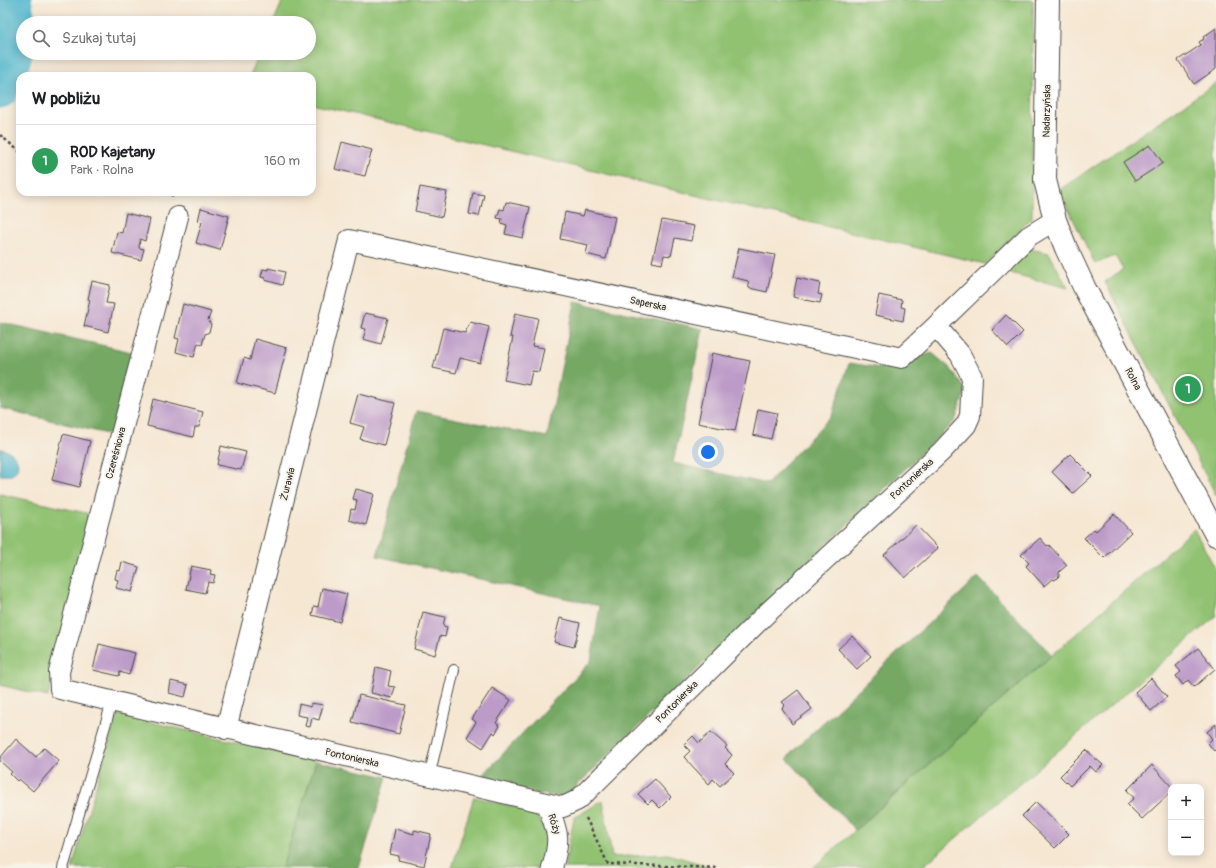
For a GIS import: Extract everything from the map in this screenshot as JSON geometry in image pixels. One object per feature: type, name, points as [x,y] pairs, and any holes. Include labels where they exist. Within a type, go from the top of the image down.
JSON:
[{"type":"street","name":"Nadarzyńska","points":[[1048,0],[1045,180],[1055,220]]},
{"type":"street","name":"Czereśniowa","points":[[60,689],[59,672],[178,217]]},
{"type":"street","points":[[936,326],[1029,236],[1055,220]]},
{"type":"street","name":"Rolna","points":[[1055,220],[1085,289],[1216,535]]},
{"type":"street","name":"Saperska","points":[[349,240],[902,358],[936,326]]},
{"type":"street","name":"Żurawia","points":[[226,729],[349,240]]},
{"type":"street","name":"Pontonierska","points":[[60,689],[563,807],[578,800],[764,616],[942,451],[966,425],[970,416],[972,377],[960,354],[936,326]]},
{"type":"street","name":"Róży","points":[[547,804],[557,831],[558,840],[552,868]]},
{"type":"lane","points":[[430,776],[454,670]]},
{"type":"lane","points":[[63,868],[112,702]]},
{"type":"path","points":[[0,135],[16,149]]},
{"type":"path","points":[[578,800],[608,864],[718,868]]},
{"type":"green space","points":[[0,0],[28,0],[28,16],[16,16],[16,60],[21,60],[0,105]]},
{"type":"green space","points":[[283,0],[1033,0],[1032,218],[985,264],[316,105],[316,72],[252,72],[257,60],[316,60],[316,16],[276,16]]},
{"type":"green space","points":[[1216,83],[1216,495],[1105,282],[1123,269],[1115,256],[1095,264],[1059,190]]},
{"type":"green space","points":[[1030,249],[1049,253],[1068,288],[1006,272],[1024,250]]},
{"type":"green space","points":[[575,302],[703,329],[673,463],[767,484],[832,415],[849,363],[881,368],[932,353],[950,368],[966,390],[955,421],[565,797],[539,794],[481,777],[591,661],[600,606],[377,556],[416,411],[547,437]]},
{"type":"green space","points":[[0,322],[136,353],[115,436],[0,408]]},
{"type":"green space","points":[[0,494],[95,515],[48,697],[0,685]]},
{"type":"green space","points":[[1194,529],[1216,570],[1216,616],[921,868],[813,868]]},
{"type":"green space","points":[[978,577],[1052,655],[855,830],[787,759],[793,751]]},
{"type":"green space","points":[[117,714],[316,761],[282,868],[72,868]]},
{"type":"green space","points":[[316,761],[387,777],[359,868],[282,868]]},
{"type":"green space","points":[[474,797],[533,811],[550,836],[540,868],[452,868]]},
{"type":"green space","points":[[603,800],[612,857],[668,854],[715,868],[564,868],[574,818]]},
{"type":"water","points":[[0,449],[10,452],[18,462],[16,471],[12,475],[0,475]]},
{"type":"building","points":[[1216,28],[1216,69],[1194,84],[1178,60],[1201,45],[1199,42],[1204,39],[1203,37]]},
{"type":"building","points":[[342,142],[372,150],[365,176],[335,169]]},
{"type":"building","points":[[1150,145],[1163,163],[1135,181],[1123,162]]},
{"type":"building","points":[[420,187],[447,192],[442,217],[415,211]]},
{"type":"building","points":[[473,193],[484,195],[479,216],[469,214]]},
{"type":"building","points":[[506,202],[530,207],[523,238],[505,234],[507,225],[501,223],[502,219],[497,218],[500,209],[504,210]]},
{"type":"building","points":[[201,208],[229,216],[220,250],[196,243],[202,222],[198,221]]},
{"type":"building","points":[[585,210],[615,217],[606,259],[586,254],[588,245],[560,239],[565,212],[583,216]]},
{"type":"building","points":[[126,213],[150,219],[145,241],[140,239],[139,248],[144,249],[141,260],[112,253],[117,232],[122,233]]},
{"type":"building","points":[[662,220],[694,226],[691,241],[675,238],[671,256],[664,255],[662,264],[652,262]]},
{"type":"building","points":[[739,248],[775,255],[767,292],[749,288],[748,281],[732,277]]},
{"type":"building","points":[[268,268],[285,272],[282,285],[265,280],[265,278],[261,277],[263,269],[268,270]]},
{"type":"building","points":[[797,278],[820,283],[818,294],[822,295],[820,303],[793,297]]},
{"type":"building","points":[[92,281],[110,285],[106,303],[114,304],[108,332],[84,326],[90,300],[88,299]]},
{"type":"building","points":[[879,295],[902,300],[901,307],[905,308],[903,321],[875,315]]},
{"type":"building","points":[[183,304],[211,312],[208,320],[211,325],[209,332],[205,334],[202,345],[198,343],[194,357],[176,352],[179,339],[175,338]]},
{"type":"building","points":[[365,313],[388,318],[381,344],[363,339],[366,329],[361,328]]},
{"type":"building","points":[[515,313],[538,318],[532,346],[544,348],[539,372],[532,371],[529,385],[504,380],[513,337],[510,337]]},
{"type":"building","points":[[1006,315],[1023,332],[1008,347],[992,330]]},
{"type":"building","points":[[470,322],[489,327],[480,363],[460,358],[456,373],[433,368],[443,328],[465,333]]},
{"type":"building","points":[[255,339],[287,348],[275,393],[237,383],[244,358],[250,360]]},
{"type":"building","points":[[712,353],[750,361],[735,431],[698,423]]},
{"type":"building","points":[[358,394],[395,403],[384,445],[360,439],[364,427],[350,423]]},
{"type":"building","points":[[153,399],[203,412],[199,427],[195,427],[193,437],[147,426]]},
{"type":"building","points":[[758,409],[777,413],[771,439],[753,435]]},
{"type":"building","points":[[63,434],[90,441],[79,487],[52,480]]},
{"type":"building","points":[[221,446],[246,452],[241,470],[217,465]]},
{"type":"building","points":[[1070,454],[1092,476],[1073,493],[1052,472]]},
{"type":"building","points":[[356,489],[374,494],[366,525],[349,520],[351,509],[355,510],[357,500],[353,499]]},
{"type":"building","points":[[1114,514],[1131,532],[1104,558],[1084,538],[1094,529],[1096,531]]},
{"type":"building","points":[[916,525],[938,548],[905,578],[884,555]]},
{"type":"building","points":[[1040,538],[1047,546],[1049,545],[1067,565],[1059,572],[1059,576],[1055,580],[1052,579],[1044,586],[1026,566],[1029,563],[1021,555]]},
{"type":"building","points":[[122,562],[139,567],[132,592],[116,588],[118,580],[115,579],[117,570],[120,571]]},
{"type":"building","points":[[191,566],[211,570],[210,574],[215,575],[213,583],[208,582],[205,593],[186,589]]},
{"type":"building","points":[[322,588],[347,594],[340,622],[312,615],[314,606],[318,607]]},
{"type":"building","points":[[423,612],[445,617],[443,626],[447,627],[445,637],[440,636],[435,655],[414,649]]},
{"type":"building","points":[[560,618],[580,623],[574,647],[554,642]]},
{"type":"building","points":[[852,636],[871,656],[857,669],[838,649]]},
{"type":"building","points":[[99,644],[135,653],[129,675],[120,672],[119,676],[93,670]]},
{"type":"building","points":[[1198,648],[1215,669],[1194,687],[1188,680],[1183,685],[1176,676],[1181,672],[1176,666]]},
{"type":"building","points":[[376,667],[391,671],[388,686],[395,687],[392,698],[371,693]]},
{"type":"building","points":[[1151,678],[1167,697],[1151,711],[1135,692]]},
{"type":"building","points":[[171,681],[188,685],[185,697],[169,693]]},
{"type":"building","points":[[492,688],[511,700],[496,723],[500,726],[495,734],[493,732],[483,748],[467,737],[476,722],[472,719]]},
{"type":"building","points":[[798,690],[812,709],[792,724],[782,708],[785,705],[782,702]]},
{"type":"building","points":[[359,695],[406,705],[399,734],[352,722]]},
{"type":"building","points":[[311,703],[323,705],[319,720],[312,718],[310,727],[305,726],[307,717],[297,715],[299,704],[311,707]]},
{"type":"building","points":[[1216,724],[1216,749],[1214,751],[1208,743],[1212,739],[1207,732]]},
{"type":"building","points":[[711,732],[727,746],[725,748],[732,755],[725,764],[734,773],[720,786],[713,779],[709,784],[684,757],[690,751],[684,745],[693,736],[699,743]]},
{"type":"building","points":[[16,739],[36,757],[44,748],[59,761],[33,791],[19,779],[17,781],[10,774],[12,772],[0,761],[0,758]]},
{"type":"building","points":[[1086,750],[1103,765],[1096,772],[1090,766],[1070,786],[1060,776]]},
{"type":"building","points":[[1152,765],[1169,784],[1168,784],[1168,795],[1142,819],[1127,804],[1134,798],[1127,790]]},
{"type":"building","points":[[655,779],[671,797],[660,808],[652,800],[648,804],[638,794]]},
{"type":"building","points":[[1036,802],[1069,834],[1055,848],[1022,816]]},
{"type":"building","points":[[395,829],[414,834],[414,830],[431,834],[424,866],[398,860],[399,856],[390,854]]},
{"type":"waterway","points":[[13,0],[16,16]]},
{"type":"waterway","points":[[0,90],[13,58],[16,44]]},
{"type":"place","name":"ROD Kajetany","points":[[1188,389]]}]
